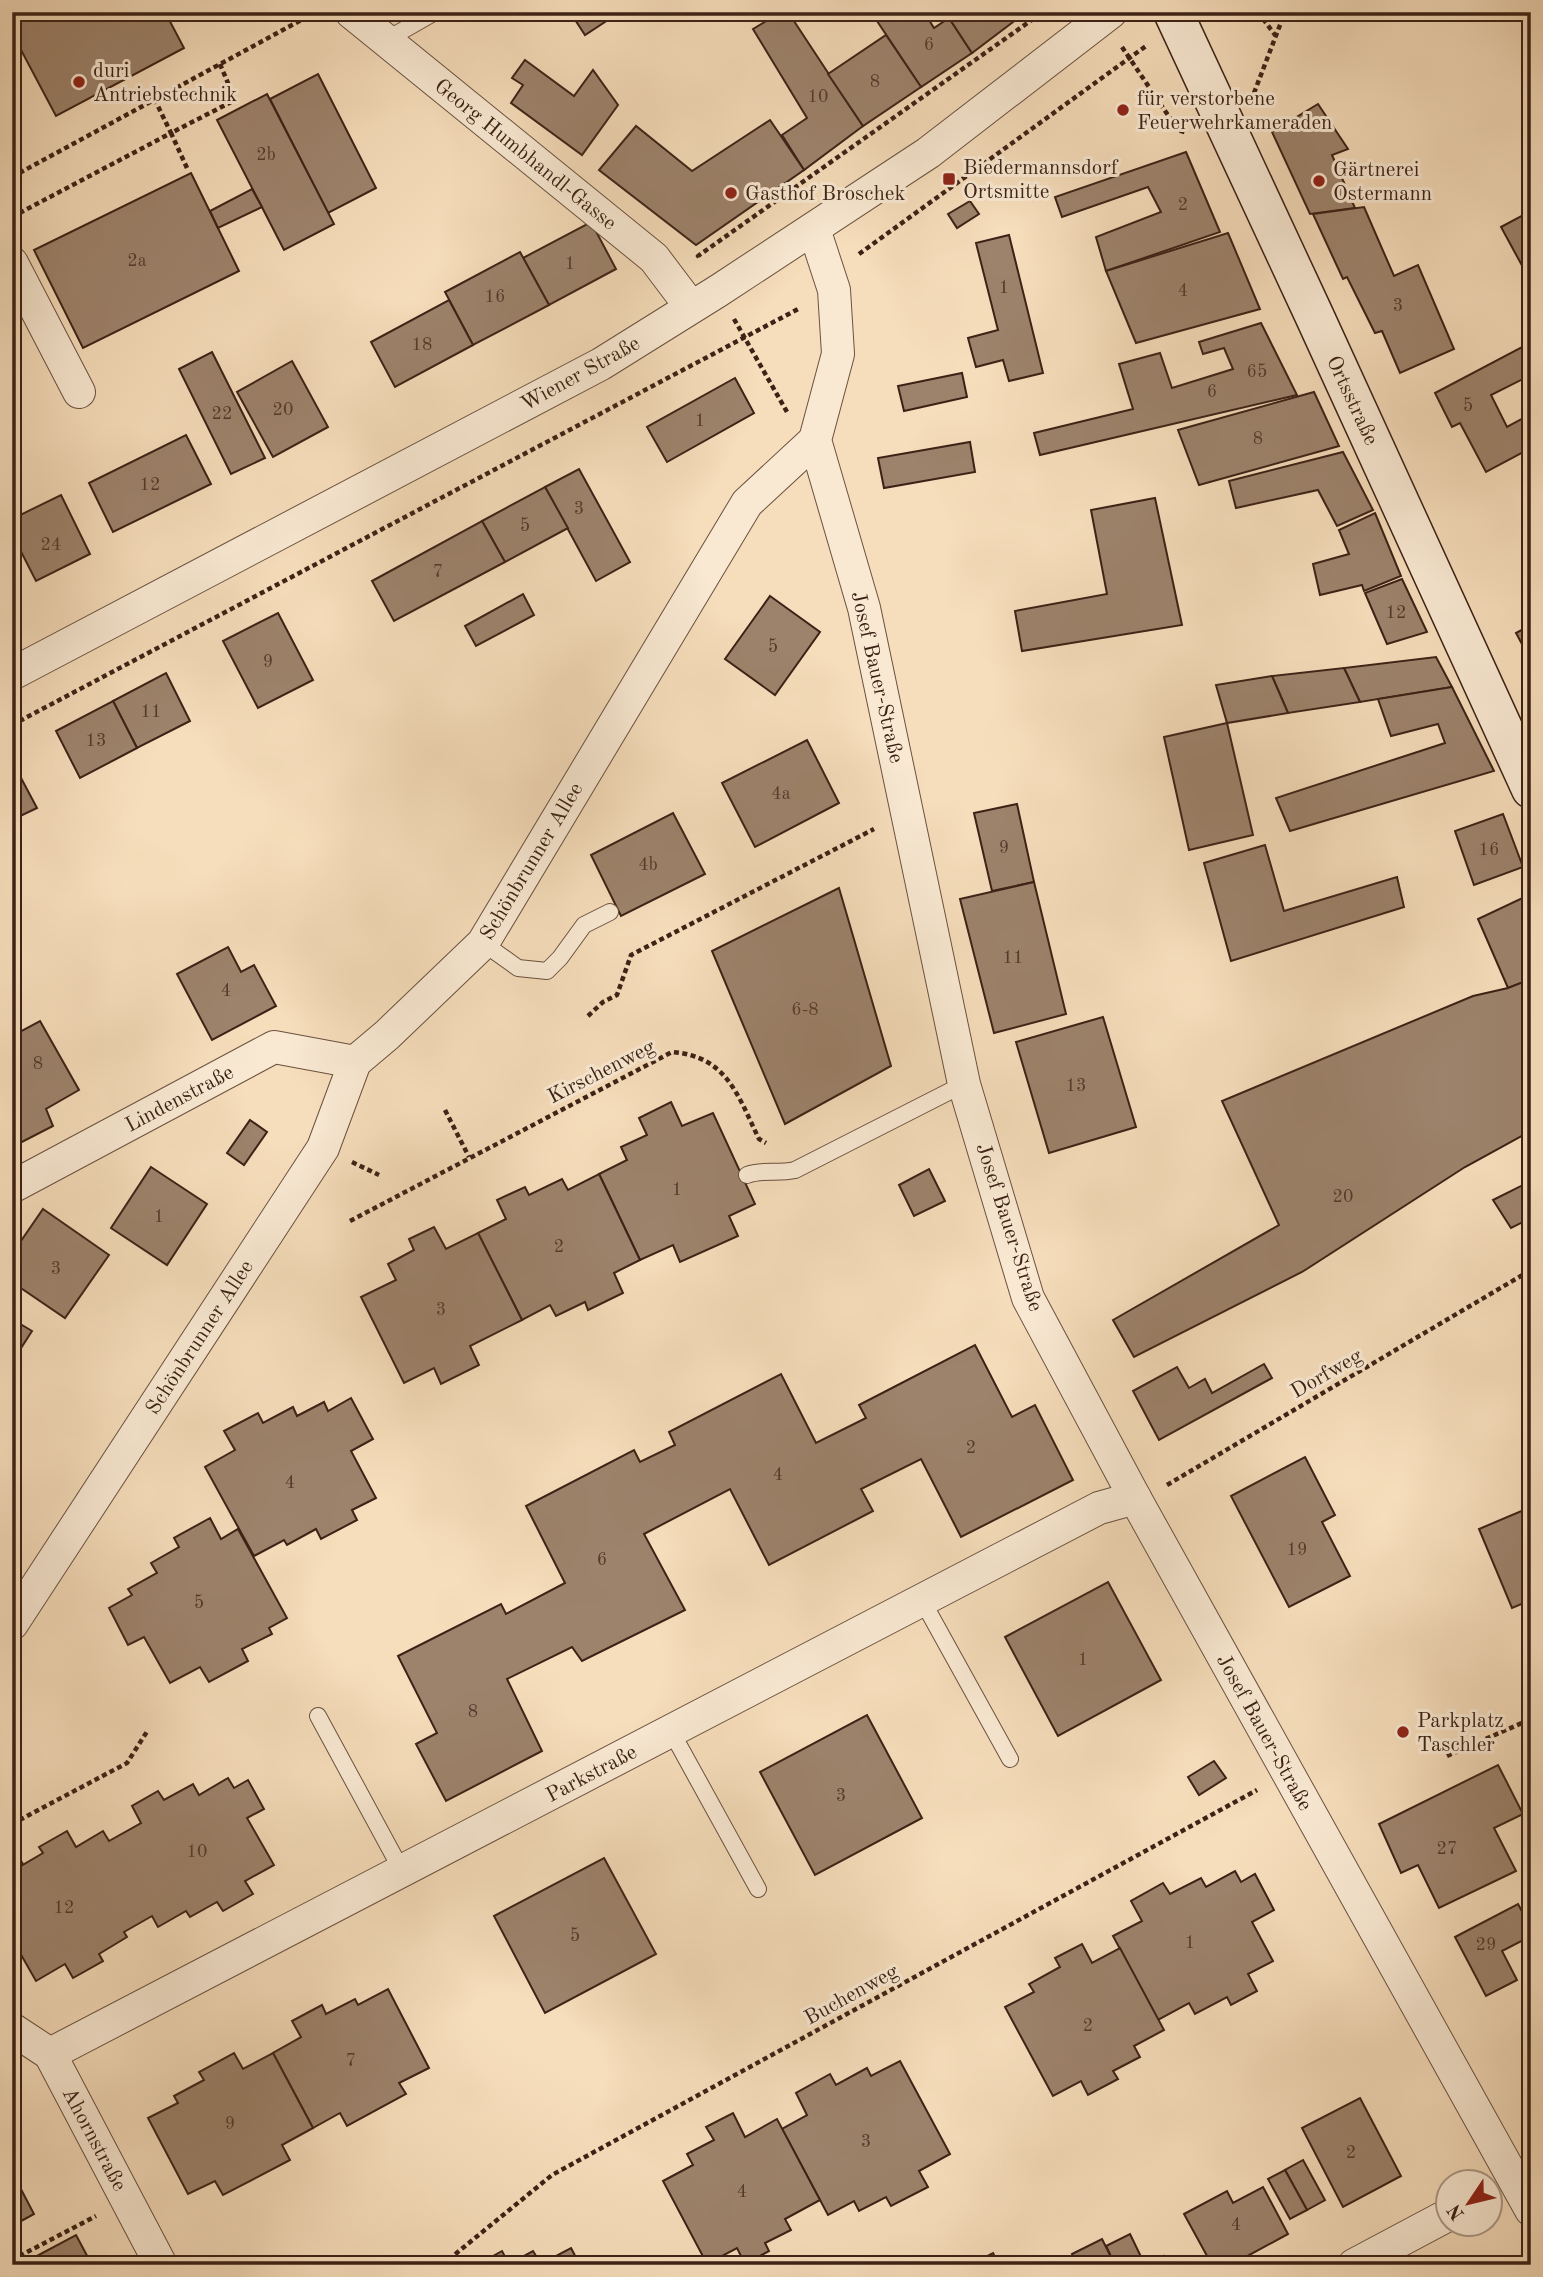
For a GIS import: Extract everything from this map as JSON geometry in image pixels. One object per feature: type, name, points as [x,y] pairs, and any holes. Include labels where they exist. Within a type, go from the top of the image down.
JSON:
[{"type":"street","name":"Georg Humbhandl-Gasse","points":[[351,12],[654,258],[691,307]]},
{"type":"street","name":"Wiener Straße","points":[[12,674],[601,364],[928,153],[1107,15]]},
{"type":"street","name":"Ortsstraße","points":[[1175,18],[1531,789]]},
{"type":"street","points":[[814,229],[834,290],[838,354],[815,440]]},
{"type":"street","points":[[12,262],[79,392]]},
{"type":"street","name":"Josef Bauer-Straße","points":[[815,440],[864,608],[964,1083],[1028,1298],[1135,1498],[1288,1773],[1494,2168]]},
{"type":"street","name":"Schönbrunner Allee","points":[[12,1624],[323,1148],[355,1062],[483,943],[747,503],[815,440]]},
{"type":"street","name":"Lindenstraße","points":[[12,1187],[274,1047],[355,1062]]},
{"type":"street","name":"Parkstraße","points":[[50,2054],[1099,1508],[1135,1498]]},
{"type":"street","name":"Ahornstraße","points":[[12,2029],[50,2054],[161,2264]]},
{"type":"street","name":"Josef Bauer-Straße","points":[[1504,2187],[1531,2210]]},
{"type":"street","points":[[1354,2265],[1434,2222]]},
{"type":"lane","points":[[386,40],[435,12]]},
{"type":"lane","points":[[483,943],[519,968],[547,971],[584,925],[610,912]]},
{"type":"lane","points":[[747,1175],[755,1172],[780,1174],[795,1170],[964,1083]]},
{"type":"lane","points":[[922,1600],[1010,1759]]},
{"type":"lane","points":[[318,1716],[402,1871]]},
{"type":"lane","points":[[671,1731],[758,1889]]},
{"type":"path","points":[[12,177],[316,12]]},
{"type":"path","points":[[1258,12],[1275,35]]},
{"type":"path","points":[[1107,15],[1129,58],[1178,130],[1235,144],[1285,12]]},
{"type":"path","points":[[12,725],[834,290],[859,254],[1129,58],[1175,18]]},
{"type":"path","points":[[12,217],[235,100],[220,64]]},
{"type":"path","points":[[155,100],[187,168]]},
{"type":"path","points":[[588,1016],[603,1002],[617,995],[632,956],[907,811]]},
{"type":"path","name":"Kirschenweg","points":[[350,1220],[672,1052],[687,1053],[718,1068],[729,1081],[759,1139],[775,1147]]},
{"type":"path","points":[[445,1110],[469,1157]]},
{"type":"path","name":"Dorfweg","points":[[1135,1498],[1166,1485],[1531,1270]]},
{"type":"path","points":[[1447,1756],[1531,1719]]},
{"type":"path","points":[[13,1822],[127,1763],[148,1730]]},
{"type":"path","name":"Buchenweg","points":[[442,2265],[552,2175],[1288,1773]]},
{"type":"path","points":[[12,1847],[22,1865]]},
{"type":"path","points":[[12,2260],[127,2200]]},
{"type":"building","name":"duri Antriebstechnik","points":[[12,12],[165,12],[184,48],[56,116],[12,33]]},
{"type":"building","points":[[570,12],[607,12],[611,18],[585,35]]},
{"type":"building","points":[[781,12],[788,12],[863,126],[804,170],[782,135],[807,118],[753,29]]},
{"type":"building","points":[[871,12],[924,12],[934,28],[949,18],[972,53],[921,87]]},
{"type":"building","points":[[957,12],[1013,12],[1017,19],[972,53],[949,18]]},
{"type":"building","points":[[886,35],[921,87],[863,126],[828,74]]},
{"type":"building","points":[[525,60],[574,96],[593,70],[618,105],[582,155],[511,103],[523,85],[512,78]]},
{"type":"building","points":[[318,74],[376,188],[328,213],[270,99]]},
{"type":"building","points":[[267,94],[334,224],[284,250],[217,120]]},
{"type":"building","name":"Gärtnerei Ostermann","points":[[1318,104],[1348,149],[1332,155],[1355,208],[1310,214],[1272,132]]},
{"type":"building","points":[[770,120],[804,170],[696,245],[599,170],[636,126],[692,171]]},
{"type":"building","points":[[1186,152],[1220,232],[1106,271],[1096,237],[1161,212],[1148,187],[1062,217],[1055,197]]},
{"type":"building","points":[[191,173],[239,271],[83,348],[34,250]]},
{"type":"building","points":[[252,189],[262,207],[218,228],[210,211]]},
{"type":"building","points":[[970,201],[979,214],[957,228],[948,214]]},
{"type":"building","points":[[1364,207],[1394,276],[1418,265],[1454,349],[1400,373],[1382,331],[1375,333],[1347,277],[1343,279],[1313,214]]},
{"type":"building","points":[[1531,211],[1531,282],[1501,227]]},
{"type":"building","points":[[591,222],[616,269],[549,305],[523,258]]},
{"type":"building","points":[[1228,233],[1260,309],[1136,343],[1106,271]]},
{"type":"building","points":[[1009,235],[1043,373],[1009,381],[1003,360],[976,367],[968,338],[998,330],[976,243]]},
{"type":"building","points":[[520,252],[549,305],[473,345],[445,292]]},
{"type":"building","points":[[449,300],[473,345],[395,387],[371,342]]},
{"type":"building","points":[[1261,323],[1297,395],[1040,455],[1034,433],[1133,409],[1119,364],[1160,353],[1172,388],[1233,369],[1224,348],[1203,354],[1199,342]]},
{"type":"building","points":[[1522,347],[1531,364],[1531,375],[1491,395],[1507,427],[1531,414],[1531,448],[1486,472],[1460,423],[1452,427],[1435,393]]},
{"type":"building","points":[[212,352],[265,458],[231,474],[179,369]]},
{"type":"building","points":[[292,361],[328,427],[273,457],[237,392]]},
{"type":"building","points":[[962,373],[967,397],[904,411],[898,386]]},
{"type":"building","points":[[735,378],[754,413],[667,462],[647,427]]},
{"type":"building","points":[[1314,392],[1339,446],[1199,485],[1178,430]]},
{"type":"building","points":[[186,435],[211,484],[113,532],[89,483]]},
{"type":"building","points":[[970,442],[975,472],[884,488],[878,458]]},
{"type":"building","points":[[1343,452],[1373,510],[1337,526],[1318,490],[1236,508],[1229,481]]},
{"type":"building","points":[[579,469],[630,562],[596,581],[545,487]]},
{"type":"building","points":[[545,487],[568,528],[505,562],[482,521]]},
{"type":"building","points":[[61,495],[90,554],[36,581],[12,534],[12,519]]},
{"type":"building","points":[[1155,498],[1182,625],[1022,651],[1015,611],[1107,594],[1091,510]]},
{"type":"building","points":[[1375,513],[1401,576],[1364,591],[1362,585],[1320,595],[1313,564],[1349,554],[1339,530]]},
{"type":"building","points":[[482,521],[505,562],[394,621],[372,581]]},
{"type":"building","points":[[1402,579],[1427,632],[1387,644],[1365,593]]},
{"type":"building","points":[[523,594],[534,615],[476,646],[465,626]]},
{"type":"building","points":[[770,596],[820,632],[775,695],[725,659]]},
{"type":"building","points":[[278,613],[313,680],[258,708],[223,641]]},
{"type":"building","points":[[1531,625],[1531,661],[1516,633]]},
{"type":"building","points":[[1436,657],[1452,687],[1360,702],[1344,668]]},
{"type":"building","points":[[1344,668],[1360,702],[1288,713],[1272,676]]},
{"type":"building","points":[[166,673],[190,721],[137,748],[113,701]]},
{"type":"building","points":[[1272,676],[1288,713],[1227,723],[1216,685]]},
{"type":"building","points":[[1452,687],[1494,771],[1290,831],[1276,798],[1445,743],[1438,724],[1391,736],[1378,699]]},
{"type":"building","points":[[113,701],[137,748],[80,778],[56,731]]},
{"type":"building","points":[[1227,723],[1253,835],[1189,850],[1164,737]]},
{"type":"building","points":[[807,740],[839,803],[755,847],[722,783]]},
{"type":"building","points":[[12,761],[37,808],[12,820]]},
{"type":"building","points":[[1017,804],[1034,882],[992,891],[974,813]]},
{"type":"building","points":[[673,813],[705,874],[621,916],[591,855]]},
{"type":"building","points":[[1503,814],[1523,867],[1474,885],[1455,831]]},
{"type":"building","points":[[1265,845],[1284,911],[1397,877],[1404,907],[1231,961],[1204,863]]},
{"type":"building","points":[[1034,882],[1066,1014],[994,1033],[960,899]]},
{"type":"building","points":[[839,888],[891,1066],[785,1124],[712,951]]},
{"type":"building","points":[[1531,894],[1531,979],[1508,988],[1478,919]]},
{"type":"building","points":[[228,947],[241,972],[254,965],[276,1006],[212,1040],[177,974]]},
{"type":"building","points":[[1531,979],[1531,1131],[1465,1167],[1302,1272],[1134,1357],[1113,1320],[1279,1225],[1222,1101],[1473,996],[1508,988]]},
{"type":"building","points":[[1103,1017],[1136,1127],[1049,1153],[1016,1042]]},
{"type":"building","points":[[40,1021],[79,1090],[46,1109],[53,1126],[12,1147],[12,1036]]},
{"type":"building","points":[[671,1102],[682,1126],[713,1113],[755,1204],[729,1216],[738,1236],[680,1262],[673,1245],[640,1260],[599,1174],[627,1160],[621,1147],[647,1135],[639,1118]]},
{"type":"building","points":[[250,1120],[267,1132],[244,1165],[227,1153]]},
{"type":"building","points":[[151,1167],[207,1204],[167,1265],[111,1228]]},
{"type":"building","points":[[929,1169],[945,1201],[914,1216],[899,1185]]},
{"type":"building","points":[[599,1174],[640,1260],[614,1273],[623,1293],[588,1310],[585,1302],[556,1316],[550,1305],[522,1320],[478,1233],[506,1219],[497,1200],[525,1187],[529,1195],[562,1179],[568,1190]]},
{"type":"building","points":[[1531,1181],[1531,1218],[1511,1228],[1493,1200]]},
{"type":"building","points":[[43,1209],[109,1255],[65,1318],[12,1282],[12,1254]]},
{"type":"building","points":[[434,1227],[446,1249],[478,1233],[522,1320],[470,1346],[479,1365],[441,1384],[434,1368],[404,1383],[361,1297],[396,1280],[388,1264],[414,1250],[409,1239]]},
{"type":"building","points":[[12,1319],[32,1331],[12,1362]]},
{"type":"building","points":[[975,1345],[1012,1417],[1035,1405],[1073,1480],[961,1537],[921,1459],[861,1489],[873,1511],[769,1565],[730,1489],[644,1534],[685,1610],[582,1661],[572,1647],[507,1679],[542,1751],[446,1801],[416,1744],[437,1733],[398,1656],[501,1604],[506,1614],[565,1583],[526,1506],[634,1450],[640,1462],[675,1445],[669,1432],[781,1374],[816,1443],[866,1418],[859,1405]]},
{"type":"building","points":[[1264,1364],[1272,1378],[1159,1440],[1133,1391],[1177,1367],[1189,1388],[1205,1379],[1212,1393]]},
{"type":"building","points":[[351,1398],[373,1439],[351,1451],[376,1498],[352,1510],[357,1520],[321,1539],[316,1529],[287,1545],[284,1540],[254,1556],[205,1467],[235,1450],[224,1431],[258,1413],[263,1423],[293,1407],[297,1416],[324,1402],[328,1411]]},
{"type":"building","points":[[1305,1457],[1335,1515],[1322,1522],[1350,1576],[1289,1607],[1231,1496]]},
{"type":"building","points":[[1531,1507],[1531,1600],[1512,1608],[1479,1529]]},
{"type":"building","points":[[210,1518],[221,1539],[238,1529],[287,1618],[269,1628],[272,1634],[242,1649],[248,1661],[209,1682],[200,1667],[170,1683],[144,1637],[128,1645],[109,1608],[132,1595],[128,1589],[157,1573],[151,1563],[179,1547],[174,1538]]},
{"type":"building","points":[[1108,1582],[1161,1680],[1058,1736],[1005,1637]]},
{"type":"building","points":[[867,1715],[922,1818],[815,1875],[760,1772]]},
{"type":"building","points":[[1214,1761],[1226,1778],[1199,1795],[1188,1777]]},
{"type":"building","points":[[1498,1765],[1523,1814],[1494,1828],[1516,1871],[1439,1908],[1418,1865],[1401,1873],[1379,1824]]},
{"type":"building","points":[[228,1778],[234,1788],[248,1780],[264,1809],[247,1818],[274,1865],[245,1881],[253,1894],[223,1911],[217,1902],[190,1917],[186,1911],[158,1927],[152,1916],[124,1932],[127,1937],[99,1954],[103,1961],[73,1978],[65,1964],[36,1981],[12,1939],[12,1880],[19,1876],[16,1869],[43,1853],[39,1847],[67,1831],[76,1847],[103,1831],[109,1841],[141,1823],[132,1806],[158,1791],[164,1800],[193,1784],[199,1795]]},
{"type":"building","points":[[604,1858],[656,1954],[545,2013],[494,1916]]},
{"type":"building","points":[[1235,1871],[1241,1882],[1255,1874],[1274,1910],[1252,1922],[1273,1961],[1248,1974],[1257,1991],[1231,2005],[1227,1997],[1195,2014],[1189,2003],[1158,2020],[1113,1936],[1142,1921],[1131,1901],[1163,1883],[1170,1894],[1201,1878],[1206,1887]]},
{"type":"building","points":[[1518,1904],[1531,1928],[1531,1936],[1502,1951],[1517,1980],[1486,1996],[1455,1937]]},
{"type":"building","points":[[1082,1944],[1092,1963],[1120,1948],[1164,2030],[1134,2046],[1140,2057],[1113,2071],[1118,2079],[1088,2095],[1081,2081],[1053,2096],[1005,2007],[1034,1992],[1029,1984],[1060,1967],[1055,1958]]},
{"type":"building","points":[[388,1989],[429,2068],[399,2083],[406,2094],[347,2126],[340,2113],[313,2128],[273,2053],[301,2037],[292,2021],[322,2005],[326,2014],[355,1999],[358,2005]]},
{"type":"building","points":[[234,2053],[243,2069],[273,2053],[313,2128],[282,2145],[290,2160],[223,2195],[215,2181],[188,2194],[148,2118],[178,2103],[174,2096],[204,2080],[199,2072]]},
{"type":"building","points":[[900,2061],[950,2154],[919,2171],[928,2187],[891,2206],[886,2197],[859,2211],[854,2201],[828,2215],[782,2129],[807,2115],[796,2093],[830,2074],[836,2085],[867,2068],[871,2076]]},
{"type":"building","points":[[1360,2098],[1401,2176],[1343,2207],[1302,2128]]},
{"type":"building","points":[[733,2113],[745,2137],[777,2119],[820,2200],[785,2219],[791,2230],[765,2243],[769,2251],[745,2264],[737,2248],[707,2264],[663,2181],[693,2165],[687,2154],[714,2140],[706,2127]]},
{"type":"building","points":[[1303,2160],[1325,2200],[1307,2210],[1285,2170]]},
{"type":"building","points":[[1285,2170],[1307,2210],[1290,2219],[1268,2179]]},
{"type":"building","points":[[12,2172],[34,2214],[12,2226]]},
{"type":"building","points":[[1263,2187],[1288,2234],[1231,2265],[1212,2265],[1184,2214],[1227,2191],[1233,2203]]},
{"type":"building","points":[[1130,2234],[1145,2265],[1115,2265],[1106,2246]]},
{"type":"building","points":[[76,2235],[92,2265],[20,2265]]},
{"type":"building","points":[[1102,2239],[1115,2265],[1078,2265],[1072,2254]]},
{"type":"building","points":[[571,2248],[580,2265],[477,2265],[502,2251],[509,2264],[533,2251],[541,2264]]},
{"type":"building","points":[[993,2253],[999,2265],[970,2265]]},
{"type":"building","points":[[1164,2256],[1168,2265],[1147,2265]]},
{"type":"place","name":"duri Antriebstechnik","points":[[79,82]]},
{"type":"place","name":"für verstorbene Feuerwehrkameraden","points":[[1123,110]]},
{"type":"place","name":"Biedermannsdorf Ortsmitte","points":[[949,179]]},
{"type":"place","name":"Gärtnerei Ostermann","points":[[1319,181]]},
{"type":"place","name":"Gasthof Broschek","points":[[731,193]]},
{"type":"place","name":"Parkplatz Taschler","points":[[1403,1732]]}]
